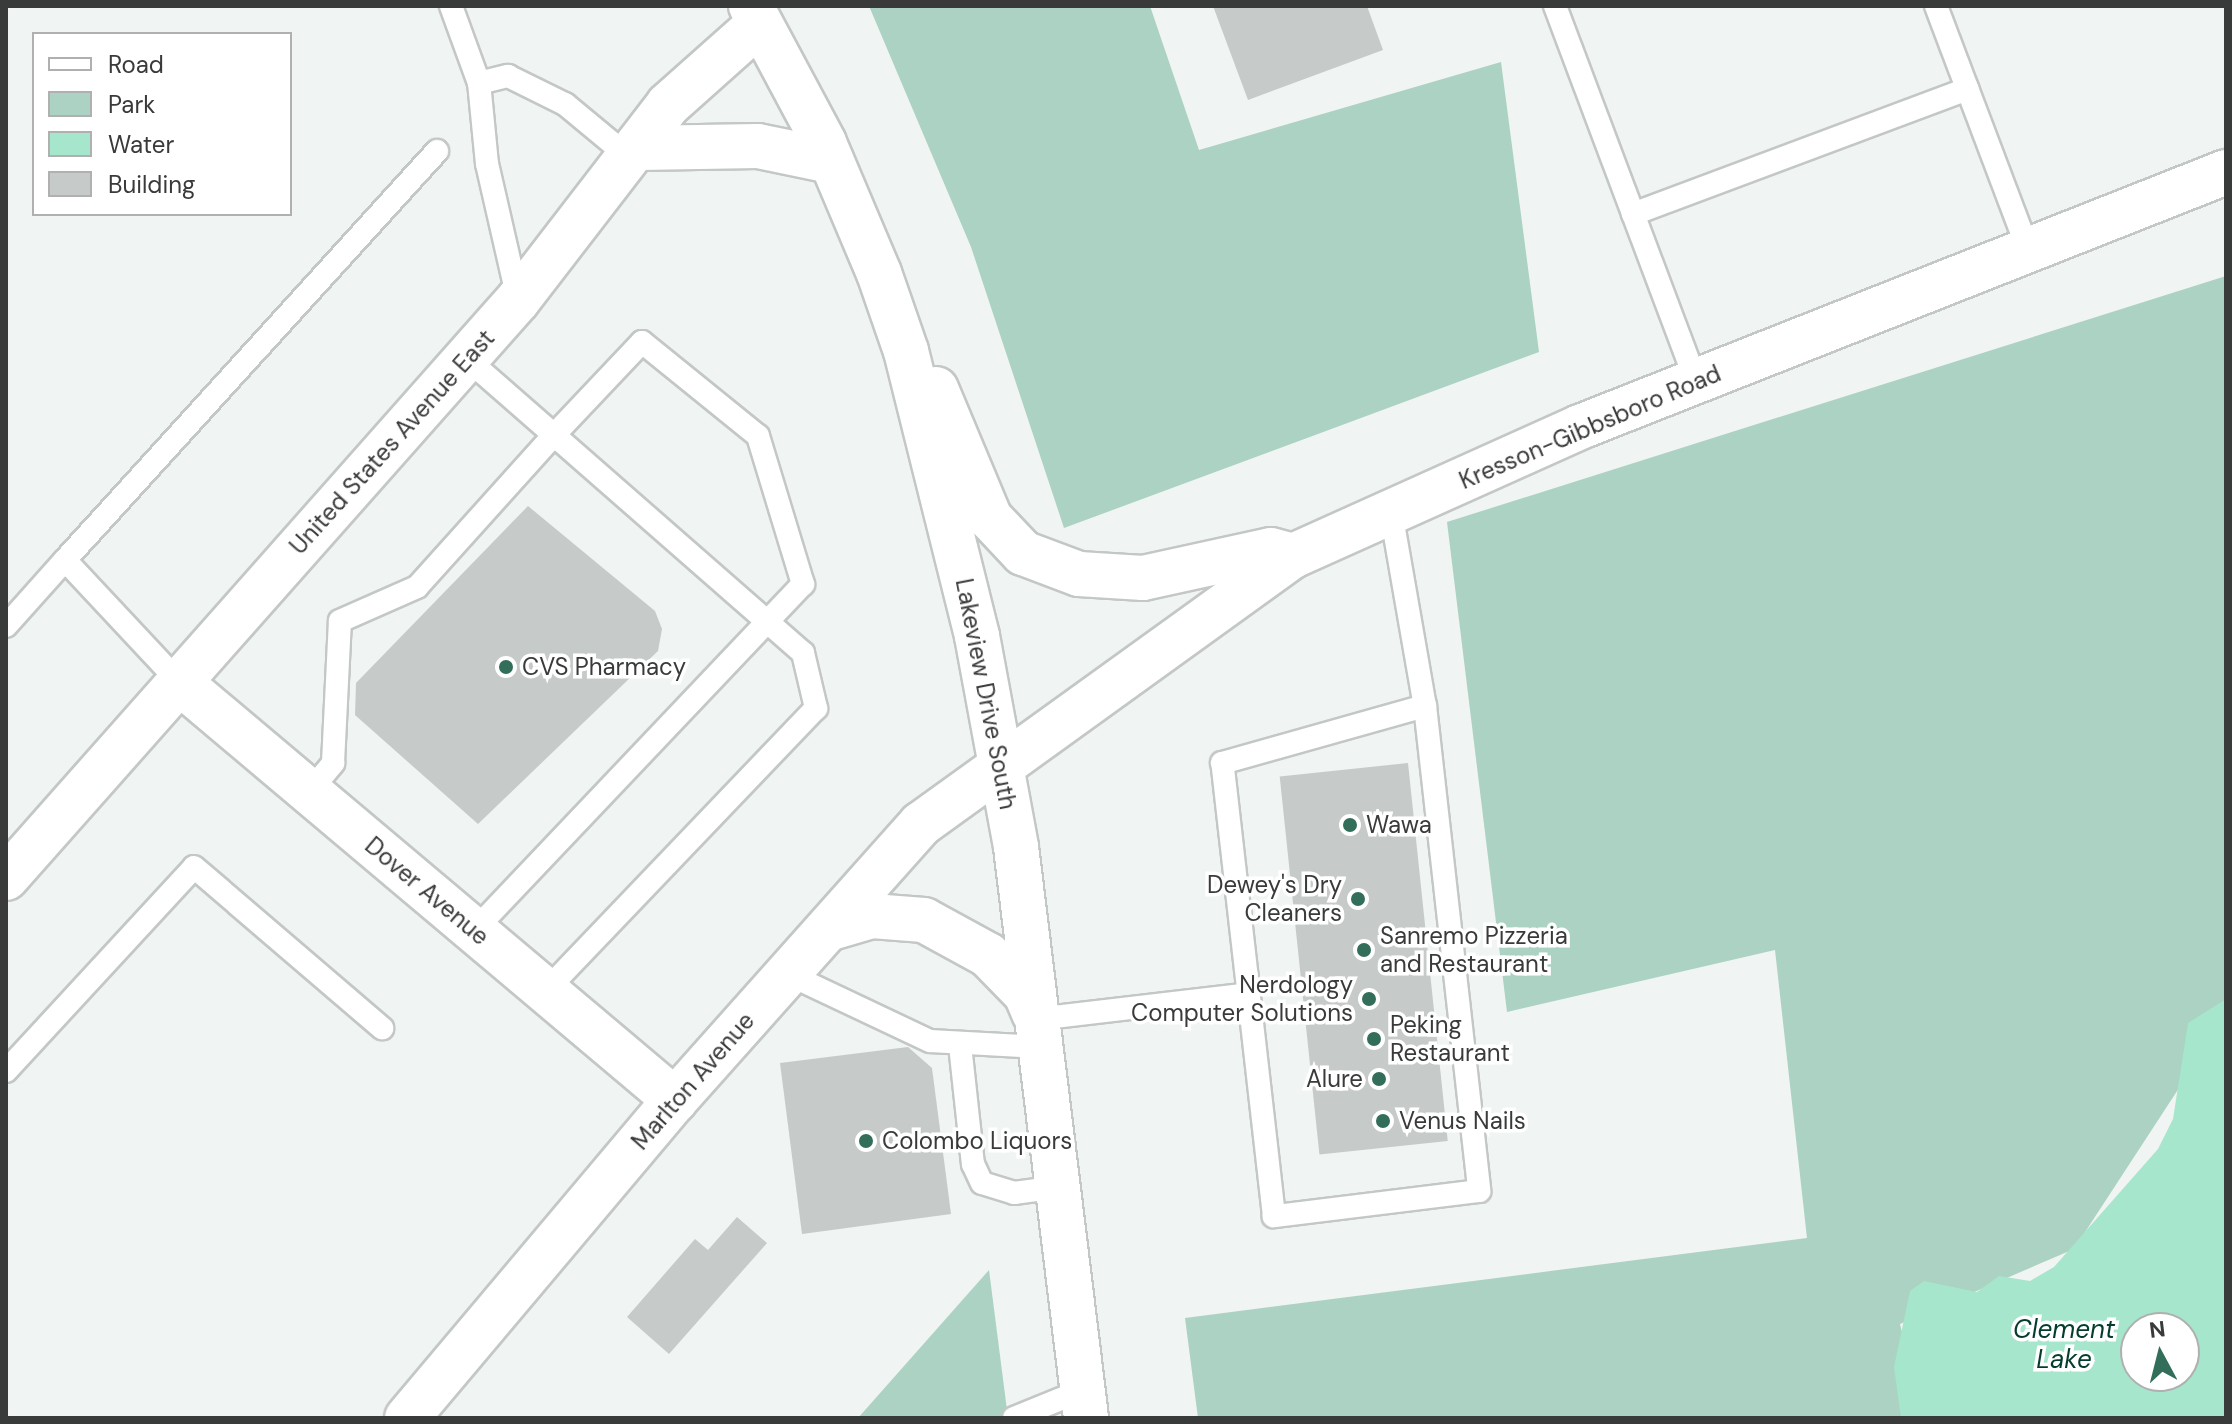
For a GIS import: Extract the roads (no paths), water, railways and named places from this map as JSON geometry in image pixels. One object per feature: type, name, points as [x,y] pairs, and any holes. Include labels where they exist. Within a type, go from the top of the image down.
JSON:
[{"type":"street","name":"United States Avenue East","points":[[6,878],[518,300],[668,105],[762,12]]},
{"type":"street","name":"Lakeview Drive South","points":[[762,12],[831,161],[906,351],[977,636],[1001,767],[1039,1033],[1084,1404]]},
{"type":"street","points":[[634,153],[758,146],[831,161]]},
{"type":"street","name":"Kresson-Gibbsboro Road","points":[[1001,767],[1293,556],[1696,381],[2226,172]]},
{"type":"street","points":[[906,351],[947,406],[990,518],[1023,553],[1079,574],[1143,578],[1271,550],[1293,556]]},
{"type":"street","name":"Dover Avenue","points":[[179,682],[675,1100]]},
{"type":"street","name":"Marlton Avenue","points":[[407,1418],[675,1100],[921,824],[1001,767]]},
{"type":"street","points":[[828,929],[872,916],[924,920],[988,955],[1026,994],[1039,1033]]},
{"type":"lane","points":[[451,6],[479,83],[487,164],[518,300]]},
{"type":"lane","points":[[1555,6],[1696,381]]},
{"type":"lane","points":[[1936,6],[2028,250]]},
{"type":"lane","points":[[479,83],[508,76],[565,104],[634,153]]},
{"type":"lane","points":[[1633,214],[1967,89]]},
{"type":"lane","points":[[6,626],[437,151]]},
{"type":"lane","points":[[309,792],[333,763],[340,621],[417,587],[642,342],[758,436],[803,584],[474,931]]},
{"type":"lane","points":[[466,358],[803,653],[816,708],[546,991]]},
{"type":"lane","points":[[1391,512],[1425,706],[1479,1191],[1274,1216],[1222,763],[1425,706]]},
{"type":"lane","points":[[65,560],[179,682]]},
{"type":"lane","points":[[6,1071],[194,867],[382,1028]]},
{"type":"lane","points":[[788,974],[908,1034],[960,1045],[1249,994]]},
{"type":"lane","points":[[960,1045],[973,1164],[982,1183],[1014,1193],[1058,1187]]},
{"type":"lane","points":[[1014,1418],[1084,1404]]},
{"type":"water","name":"Clement Lake","points":[[2226,999],[2226,1418],[1901,1418],[1894,1367],[1910,1291],[1924,1281],[1977,1292],[1999,1276],[2030,1281],[2054,1267],[2158,1149],[2173,1119],[2188,1023]]},
{"type":"place","name":"CVS Pharmacy","points":[[506,667]]},
{"type":"place","name":"Wawa","points":[[1350,825]]},
{"type":"place","name":"Dewey's Dry Cleaners","points":[[1358,899]]},
{"type":"place","name":"Sanremo Pizzeria and Restaurant","points":[[1364,950]]},
{"type":"place","name":"Nerdology Computer Solutions","points":[[1369,999]]},
{"type":"place","name":"Peking Restaurant","points":[[1374,1039]]},
{"type":"place","name":"Alure","points":[[1379,1079]]},
{"type":"place","name":"Venus Nails","points":[[1383,1121]]},
{"type":"place","name":"Colombo Liquors","points":[[866,1141]]}]
